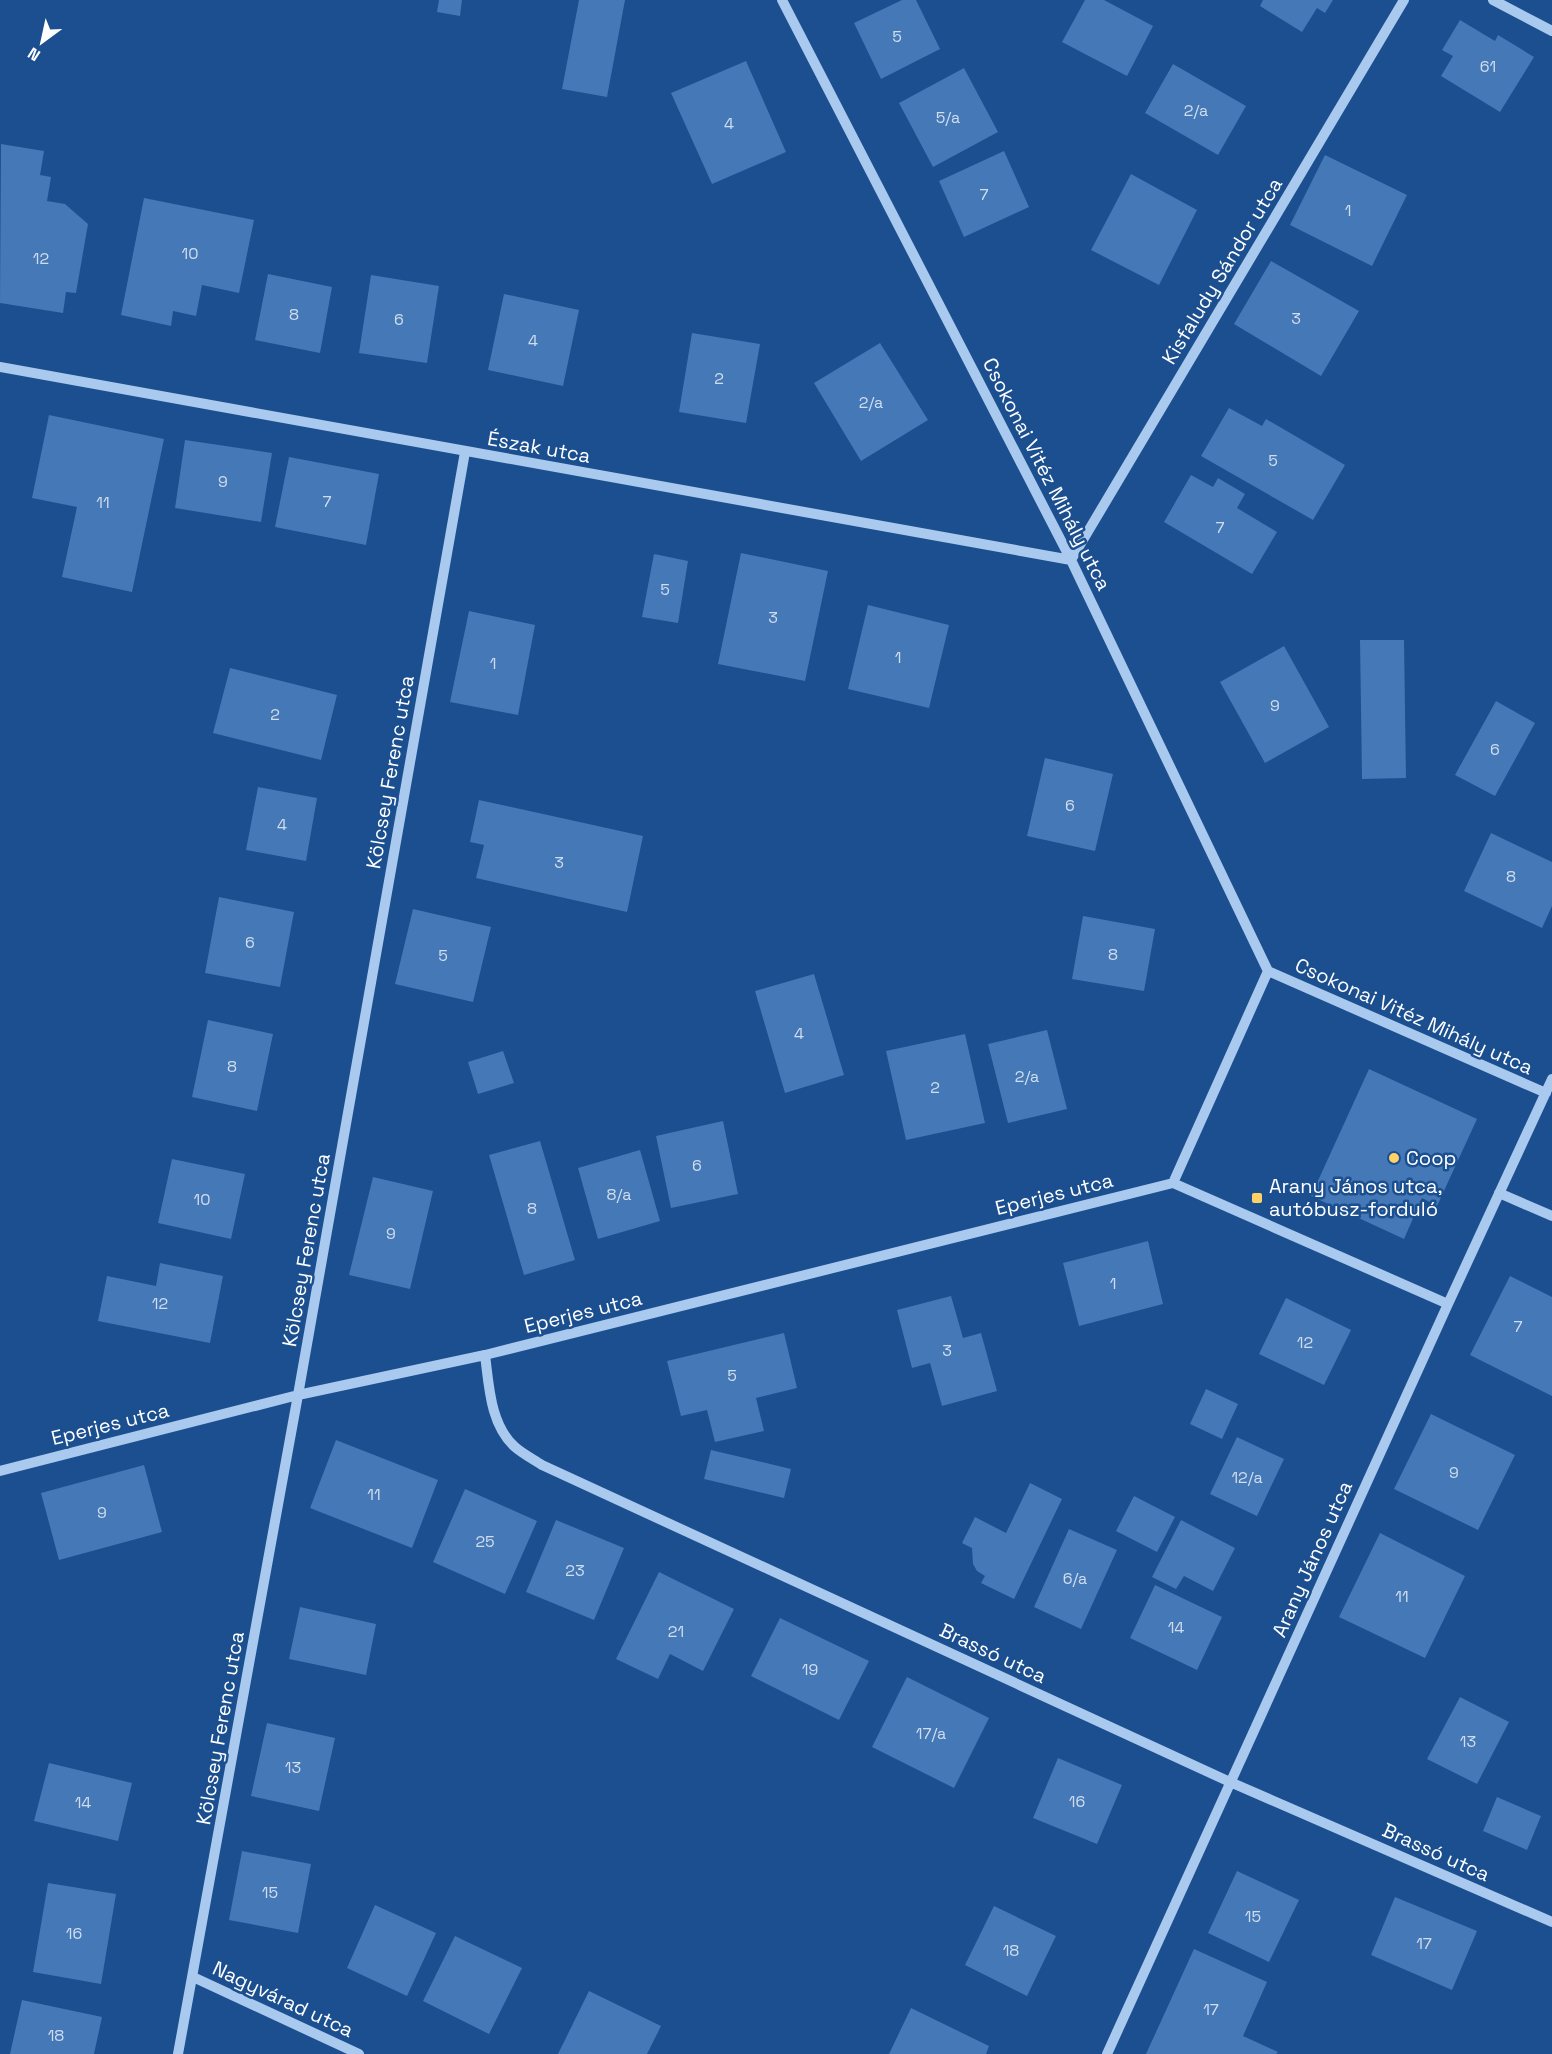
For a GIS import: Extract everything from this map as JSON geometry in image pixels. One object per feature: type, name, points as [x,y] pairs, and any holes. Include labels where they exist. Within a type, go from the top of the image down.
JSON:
[{"type":"street","name":"Csokonai Vitéz Mihály utca","points":[[782,0],[1071,560],[1268,971],[1546,1094]]},
{"type":"street","name":"Kisfaludy Sándor utca","points":[[1071,560],[1404,0]]},
{"type":"street","points":[[1493,0],[1552,31]]},
{"type":"street","name":"Észak utca","points":[[0,368],[1071,560]]},
{"type":"street","name":"Kölcsey Ferenc utca","points":[[178,2054],[298,1395],[465,452]]},
{"type":"street","name":"Csokonai Vitéz Mihály utca","points":[[1173,1183],[1268,971]]},
{"type":"street","name":"Arany János utca","points":[[1107,2054],[1552,1079]]},
{"type":"street","points":[[1173,1183],[1448,1304]]},
{"type":"street","name":"Eperjes utca","points":[[0,1471],[298,1395],[485,1355],[1173,1183]]},
{"type":"street","points":[[1499,1193],[1552,1216]]},
{"type":"street","name":"Brassó utca","points":[[485,1355],[490,1398],[499,1426],[514,1446],[542,1465],[1230,1782],[1552,1922]]},
{"type":"street","name":"Nagyvárad utca","points":[[193,1977],[358,2054]]},
{"type":"building","points":[[439,0],[462,0],[460,16],[437,12]]},
{"type":"building","points":[[579,0],[625,0],[607,97],[562,89]]},
{"type":"building","points":[[902,0],[916,0],[940,49],[881,79],[854,23]]},
{"type":"building","points":[[1085,0],[1104,0],[1153,26],[1127,76],[1062,42]]},
{"type":"building","points":[[1263,0],[1333,0],[1325,13],[1317,8],[1302,32],[1260,6]]},
{"type":"building","points":[[1460,20],[1495,41],[1498,35],[1534,57],[1500,112],[1441,76],[1453,56],[1442,50]]},
{"type":"building","points":[[746,61],[786,152],[712,184],[671,93]]},
{"type":"building","points":[[1173,64],[1246,106],[1218,155],[1145,113]]},
{"type":"building","points":[[964,68],[998,132],[933,167],[899,103]]},
{"type":"building","points":[[1,144],[44,151],[40,175],[51,177],[47,201],[65,204],[88,224],[76,293],[66,292],[63,313],[0,303]]},
{"type":"building","points":[[1004,151],[1029,207],[964,237],[939,181]]},
{"type":"building","points":[[1325,155],[1407,195],[1372,266],[1290,225]]},
{"type":"building","points":[[1131,174],[1197,210],[1159,285],[1091,250]]},
{"type":"building","points":[[144,198],[254,220],[239,293],[202,285],[196,316],[173,311],[171,326],[121,315]]},
{"type":"building","points":[[1271,261],[1359,311],[1321,376],[1234,324]]},
{"type":"building","points":[[268,274],[332,287],[320,353],[255,340]]},
{"type":"building","points":[[371,275],[439,286],[427,363],[359,353]]},
{"type":"building","points":[[504,294],[579,310],[563,386],[488,370]]},
{"type":"building","points":[[692,333],[760,344],[746,423],[679,412]]},
{"type":"building","points":[[880,343],[928,420],[861,461],[814,383]]},
{"type":"building","points":[[1229,408],[1262,426],[1266,419],[1345,465],[1313,520],[1201,456]]},
{"type":"building","points":[[49,415],[164,439],[132,592],[62,577],[77,507],[32,498]]},
{"type":"building","points":[[185,440],[272,453],[261,522],[175,508]]},
{"type":"building","points":[[289,457],[379,474],[366,545],[275,527]]},
{"type":"building","points":[[1191,475],[1213,487],[1218,478],[1245,494],[1237,508],[1277,532],[1252,574],[1164,522]]},
{"type":"building","points":[[741,553],[828,571],[805,681],[718,664]]},
{"type":"building","points":[[654,554],[688,561],[678,623],[642,617]]},
{"type":"building","points":[[868,605],[949,625],[929,708],[848,689]]},
{"type":"building","points":[[469,611],[535,625],[518,715],[450,702]]},
{"type":"building","points":[[1360,640],[1404,640],[1406,778],[1362,779]]},
{"type":"building","points":[[1284,646],[1329,727],[1265,763],[1220,682]]},
{"type":"building","points":[[230,668],[337,695],[321,760],[213,733]]},
{"type":"building","points":[[1496,701],[1535,723],[1495,796],[1455,775]]},
{"type":"building","points":[[1045,758],[1113,774],[1095,851],[1027,836]]},
{"type":"building","points":[[258,787],[317,798],[306,861],[246,850]]},
{"type":"building","points":[[479,800],[643,836],[627,912],[476,878],[484,845],[470,842]]},
{"type":"building","points":[[1491,833],[1552,862],[1552,906],[1542,928],[1464,891]]},
{"type":"building","points":[[219,897],[294,912],[280,987],[205,973]]},
{"type":"building","points":[[413,909],[491,927],[473,1002],[395,984]]},
{"type":"building","points":[[1083,916],[1155,929],[1144,991],[1072,979]]},
{"type":"building","points":[[814,974],[844,1075],[785,1093],[755,991]]},
{"type":"building","points":[[208,1020],[273,1034],[257,1111],[192,1097]]},
{"type":"building","points":[[1047,1030],[1067,1109],[1008,1123],[988,1044]]},
{"type":"building","points":[[965,1034],[985,1123],[906,1140],[886,1051]]},
{"type":"building","points":[[503,1051],[514,1083],[478,1094],[468,1062]]},
{"type":"building","name":"Coop","points":[[1369,1069],[1477,1119],[1437,1206],[1422,1198],[1404,1239],[1311,1196]]},
{"type":"building","points":[[723,1121],[738,1194],[671,1208],[656,1136]]},
{"type":"building","points":[[540,1141],[575,1260],[524,1275],[489,1155]]},
{"type":"building","points":[[640,1150],[660,1221],[598,1239],[578,1168]]},
{"type":"building","points":[[172,1159],[245,1174],[231,1239],[158,1223]]},
{"type":"building","points":[[373,1177],[433,1191],[410,1289],[349,1275]]},
{"type":"building","points":[[1148,1241],[1163,1304],[1079,1326],[1063,1263]]},
{"type":"building","points":[[160,1263],[223,1276],[210,1343],[98,1321],[107,1276],[156,1286]]},
{"type":"building","points":[[1510,1276],[1552,1297],[1552,1396],[1470,1355]]},
{"type":"building","points":[[951,1296],[963,1338],[981,1333],[997,1391],[942,1406],[930,1363],[912,1368],[897,1310]]},
{"type":"building","points":[[1286,1298],[1351,1330],[1324,1385],[1259,1354]]},
{"type":"building","points":[[784,1333],[797,1388],[756,1398],[764,1431],[715,1442],[707,1410],[681,1416],[667,1361]]},
{"type":"building","points":[[1206,1389],[1238,1404],[1222,1439],[1190,1424]]},
{"type":"building","points":[[1431,1414],[1515,1455],[1478,1530],[1394,1489]]},
{"type":"building","points":[[1237,1437],[1284,1459],[1257,1516],[1210,1494]]},
{"type":"building","points":[[336,1440],[438,1480],[412,1548],[310,1508]]},
{"type":"building","points":[[711,1450],[791,1469],[784,1498],[704,1479]]},
{"type":"building","points":[[144,1465],[162,1532],[59,1560],[41,1493]]},
{"type":"building","points":[[1030,1483],[1062,1499],[1014,1599],[981,1583],[985,1576],[977,1571],[973,1564],[972,1548],[962,1543],[975,1517],[1006,1533]]},
{"type":"building","points":[[465,1489],[537,1521],[505,1594],[433,1562]]},
{"type":"building","points":[[1134,1496],[1175,1517],[1157,1552],[1116,1531]]},
{"type":"building","points":[[556,1520],[624,1548],[594,1620],[526,1592]]},
{"type":"building","points":[[1181,1520],[1235,1548],[1213,1591],[1184,1576],[1176,1589],[1152,1577]]},
{"type":"building","points":[[1069,1529],[1117,1550],[1081,1629],[1034,1607]]},
{"type":"building","points":[[1380,1533],[1465,1576],[1425,1658],[1339,1617]]},
{"type":"building","points":[[659,1572],[734,1609],[703,1671],[670,1654],[658,1679],[616,1659]]},
{"type":"building","points":[[1155,1585],[1222,1617],[1197,1670],[1130,1638]]},
{"type":"building","points":[[300,1607],[376,1624],[366,1675],[289,1659]]},
{"type":"building","points":[[780,1618],[869,1661],[839,1720],[751,1676]]},
{"type":"building","points":[[907,1677],[989,1718],[954,1788],[872,1747]]},
{"type":"building","points":[[1460,1697],[1509,1722],[1477,1784],[1427,1759]]},
{"type":"building","points":[[267,1723],[335,1738],[319,1811],[251,1796]]},
{"type":"building","points":[[1058,1758],[1122,1785],[1097,1844],[1033,1818]]},
{"type":"building","points":[[49,1763],[132,1783],[118,1841],[34,1821]]},
{"type":"building","points":[[1497,1797],[1541,1816],[1527,1850],[1483,1831]]},
{"type":"building","points":[[242,1851],[311,1864],[298,1933],[229,1920]]},
{"type":"building","points":[[1237,1871],[1299,1900],[1269,1962],[1208,1933]]},
{"type":"building","points":[[48,1883],[116,1894],[101,1984],[33,1972]]},
{"type":"building","points":[[1395,1897],[1477,1931],[1452,1990],[1371,1955]]},
{"type":"building","points":[[375,1905],[436,1933],[407,1996],[347,1968]]},
{"type":"building","points":[[994,1906],[1056,1936],[1027,1996],[965,1965]]},
{"type":"building","points":[[455,1936],[522,1968],[489,2034],[423,2001]]},
{"type":"building","points":[[1194,1949],[1267,1982],[1243,2036],[1278,2052],[1276,2054],[1146,2054]]},
{"type":"building","points":[[589,1991],[661,2026],[647,2054],[558,2054]]},
{"type":"building","points":[[22,2000],[102,2017],[94,2054],[10,2054]]},
{"type":"building","points":[[911,2008],[989,2046],[986,2054],[889,2054]]},
{"type":"place","name":"Coop","points":[[1394,1158]]},
{"type":"place","name":"Arany János utca, autóbusz-forduló","points":[[1257,1198]]}]
